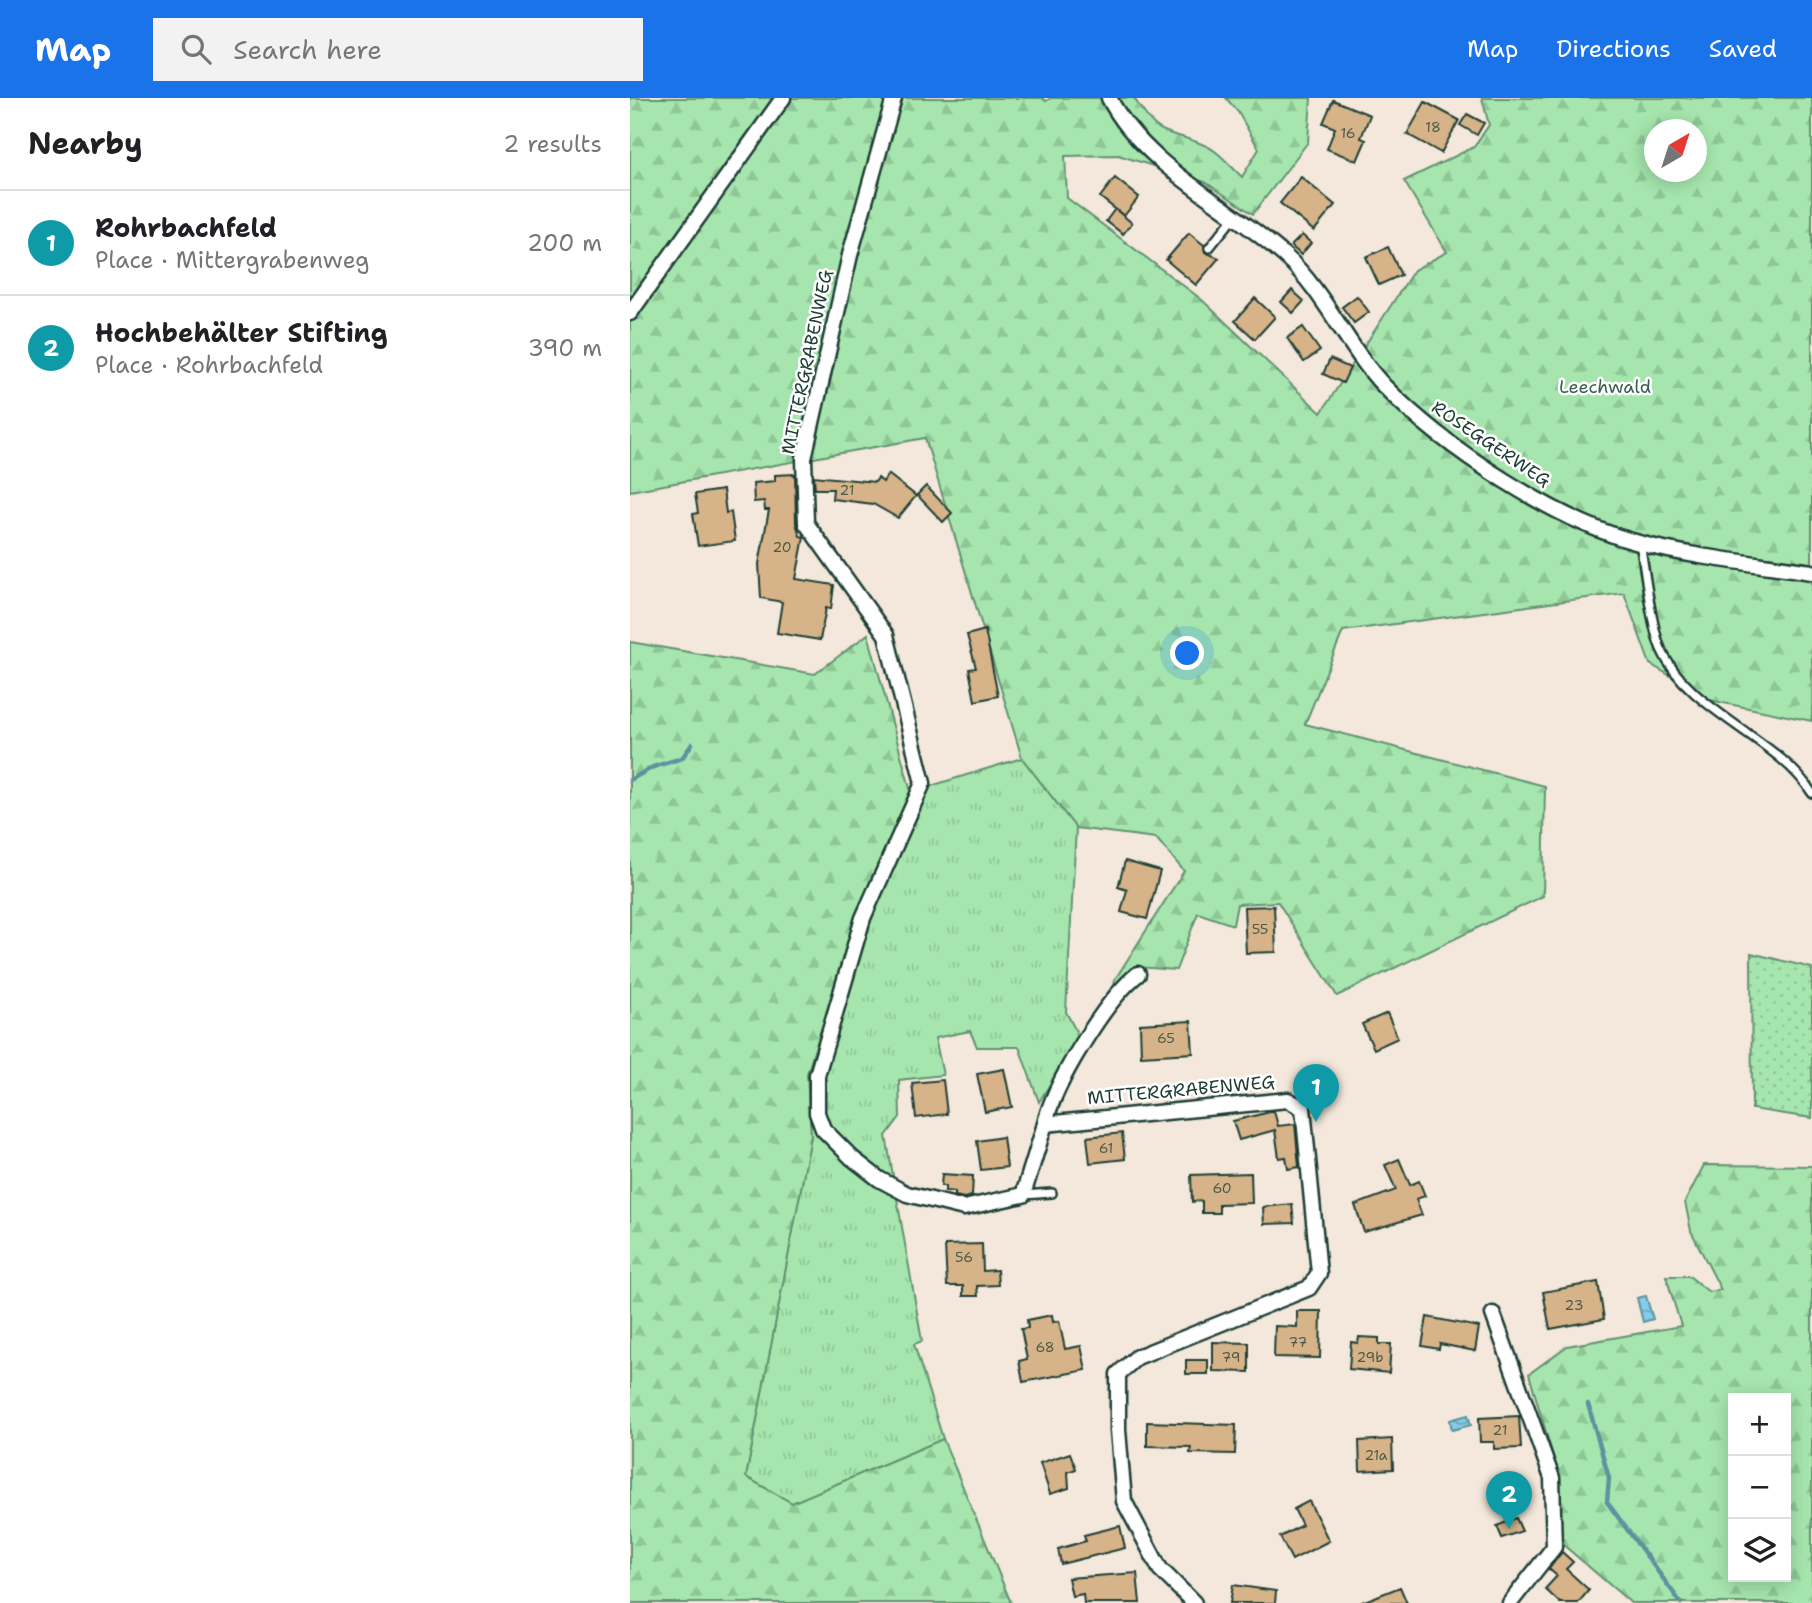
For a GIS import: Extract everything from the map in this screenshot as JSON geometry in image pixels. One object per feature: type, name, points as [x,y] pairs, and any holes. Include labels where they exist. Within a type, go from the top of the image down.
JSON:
[{"type":"street","points":[[630,313],[783,98]]},
{"type":"street","name":"MITTERGRABENWEG","points":[[894,98],[850,255],[804,458],[806,523],[887,635],[923,783],[863,918],[817,1075],[817,1120],[832,1140],[852,1158],[879,1179],[906,1194],[964,1208],[1023,1195],[1049,1102],[1116,995],[1138,974]]},
{"type":"street","name":"ROSEGGERWEG","points":[[1109,98],[1138,143],[1236,215],[1301,271],[1369,369],[1428,426],[1561,513],[1583,524],[1640,543],[1812,572]]},
{"type":"street","name":"MITTERGRABENWEG","points":[[1045,1124],[1288,1100],[1303,1108],[1319,1273],[1308,1288],[1137,1357],[1118,1374],[1118,1430],[1124,1501],[1160,1569],[1194,1603]]},
{"type":"street","points":[[1493,1314],[1552,1478],[1554,1547],[1510,1603]]},
{"type":"lane","points":[[1209,248],[1236,215]]},
{"type":"lane","points":[[1640,543],[1661,649],[1679,674],[1710,706],[1794,771],[1812,793]]},
{"type":"lane","points":[[1023,1195],[1052,1192]]},
{"type":"green space","name":"Leechwald","points":[[630,98],[1042,98],[1046,101],[1051,98],[1134,98],[1157,127],[1209,147],[1242,177],[1259,149],[1238,112],[1226,98],[1311,98],[1308,142],[1253,214],[1205,182],[1118,155],[1065,156],[1067,198],[1201,299],[1321,413],[1414,270],[1447,252],[1404,181],[1474,147],[1489,125],[1482,98],[1812,98],[1812,721],[1714,701],[1650,664],[1624,593],[1343,631],[1305,724],[1545,786],[1543,896],[1337,996],[1278,902],[1237,904],[1233,925],[1198,913],[1176,970],[1138,967],[1119,989],[1114,981],[1184,871],[1156,838],[1076,828],[1022,758],[925,438],[630,491]]},
{"type":"green space","points":[[868,634],[911,792],[856,917],[807,1074],[811,1136],[746,1477],[792,1503],[943,1439],[1011,1603],[630,1603],[630,642],[815,674]]},
{"type":"green space","points":[[1022,758],[1076,828],[1066,1012],[1079,1037],[1039,1102],[1019,1047],[977,1047],[970,1031],[935,1038],[943,1075],[899,1080],[900,1117],[886,1136],[922,1341],[914,1344],[943,1439],[792,1503],[746,1477],[811,1136],[807,1074],[856,916],[911,792]]},
{"type":"green space","points":[[1751,953],[1812,968],[1812,1118],[1752,1109]]},
{"type":"green space","points":[[1704,1165],[1812,1166],[1812,1603],[1631,1603],[1560,1542],[1560,1480],[1529,1374],[1567,1346],[1681,1326],[1666,1276],[1689,1276],[1709,1292],[1721,1290],[1691,1231],[1685,1202]]},
{"type":"water","points":[[1646,1296],[1653,1319],[1643,1322],[1637,1298]]},
{"type":"water","points":[[1468,1415],[1471,1425],[1452,1430],[1450,1420]]},
{"type":"building","points":[[1333,100],[1370,115],[1361,138],[1366,140],[1357,161],[1327,149],[1335,128],[1323,123]]},
{"type":"building","points":[[1425,102],[1459,120],[1441,153],[1407,134]]},
{"type":"building","points":[[1467,114],[1484,123],[1477,135],[1460,125]]},
{"type":"building","points":[[1301,177],[1335,205],[1314,231],[1280,203]]},
{"type":"building","points":[[1115,178],[1139,197],[1124,216],[1100,197]]},
{"type":"building","points":[[1115,209],[1132,223],[1123,234],[1106,221]]},
{"type":"building","points":[[1189,233],[1204,245],[1205,252],[1219,258],[1196,285],[1166,260]]},
{"type":"building","points":[[1302,235],[1311,243],[1301,255],[1291,246]]},
{"type":"building","points":[[1388,247],[1401,275],[1379,285],[1366,257]]},
{"type":"building","points":[[1292,290],[1304,301],[1293,313],[1281,302]]},
{"type":"building","points":[[1357,296],[1369,312],[1354,323],[1342,307]]},
{"type":"building","points":[[1255,298],[1275,317],[1255,339],[1235,321]]},
{"type":"building","points":[[1303,327],[1320,351],[1304,362],[1287,338]]},
{"type":"building","points":[[1330,359],[1350,368],[1343,383],[1323,374]]},
{"type":"building","points":[[795,474],[796,523],[800,536],[804,537],[796,579],[834,585],[831,609],[826,608],[820,640],[777,633],[782,602],[761,598],[759,564],[769,510],[765,510],[764,501],[754,502],[753,483],[775,481],[775,475]]},
{"type":"building","points":[[888,474],[916,496],[898,518],[873,504],[832,499],[833,489],[815,489],[814,476],[875,482],[878,478],[883,482]]},
{"type":"building","points":[[926,486],[952,513],[943,522],[917,495]]},
{"type":"building","points":[[723,490],[726,513],[731,512],[735,541],[698,546],[693,514],[698,513],[695,494]]},
{"type":"building","points":[[985,630],[998,696],[975,701],[969,669],[976,668],[967,635]]},
{"type":"building","points":[[1125,861],[1160,871],[1147,919],[1121,912],[1127,890],[1118,887]]},
{"type":"building","points":[[1274,906],[1276,952],[1246,953],[1244,907]]},
{"type":"building","points":[[1387,1013],[1398,1038],[1374,1049],[1362,1024]]},
{"type":"building","points":[[1191,1021],[1193,1053],[1141,1056],[1140,1024]]},
{"type":"building","points":[[1004,1069],[1012,1107],[985,1112],[977,1074]]},
{"type":"building","points":[[943,1080],[947,1114],[916,1118],[912,1083]]},
{"type":"building","points":[[1274,1111],[1278,1126],[1295,1124],[1299,1167],[1288,1169],[1286,1157],[1279,1158],[1275,1130],[1239,1140],[1233,1121]]},
{"type":"building","points":[[1122,1133],[1125,1159],[1090,1163],[1087,1137]]},
{"type":"building","points":[[1003,1137],[1007,1167],[981,1170],[977,1141]]},
{"type":"building","points":[[1399,1159],[1410,1185],[1419,1181],[1425,1196],[1416,1199],[1422,1215],[1364,1232],[1355,1205],[1396,1190],[1385,1165]]},
{"type":"building","points":[[1251,1173],[1252,1203],[1219,1204],[1219,1213],[1202,1213],[1202,1201],[1192,1202],[1191,1175]]},
{"type":"building","points":[[942,1174],[973,1176],[972,1196],[964,1198],[955,1196],[955,1192],[945,1191],[945,1186],[941,1186]]},
{"type":"building","points":[[1292,1204],[1294,1223],[1264,1224],[1263,1207]]},
{"type":"building","points":[[982,1244],[983,1271],[997,1270],[998,1285],[977,1286],[978,1296],[963,1296],[963,1286],[947,1286],[945,1245]]},
{"type":"building","points":[[1598,1282],[1604,1319],[1550,1329],[1543,1292]]},
{"type":"building","points":[[1297,1311],[1321,1311],[1320,1358],[1274,1357],[1275,1326],[1297,1327]]},
{"type":"building","points":[[1052,1315],[1053,1322],[1059,1321],[1065,1349],[1081,1346],[1086,1370],[1023,1382],[1019,1361],[1027,1359],[1021,1329],[1028,1328],[1027,1320]]},
{"type":"building","points":[[1427,1317],[1479,1327],[1475,1351],[1440,1344],[1439,1349],[1422,1346]]},
{"type":"building","points":[[1359,1337],[1379,1338],[1379,1344],[1391,1344],[1389,1373],[1349,1369],[1351,1342],[1358,1343]]},
{"type":"building","points":[[1213,1342],[1249,1343],[1249,1372],[1213,1371]]},
{"type":"building","points":[[1186,1360],[1208,1360],[1208,1374],[1186,1374]]},
{"type":"building","points":[[1519,1416],[1521,1448],[1494,1449],[1494,1442],[1480,1442],[1479,1418]]},
{"type":"building","points":[[1147,1422],[1236,1425],[1235,1454],[1190,1453],[1191,1447],[1147,1446]]},
{"type":"building","points":[[1392,1439],[1393,1469],[1360,1471],[1359,1441]]},
{"type":"building","points":[[1070,1453],[1076,1469],[1068,1472],[1069,1488],[1050,1494],[1040,1463]]},
{"type":"building","points":[[1309,1501],[1329,1541],[1292,1560],[1280,1537],[1302,1525],[1294,1509]]},
{"type":"building","points":[[1516,1518],[1522,1531],[1502,1538],[1497,1526]]},
{"type":"building","points":[[1120,1526],[1125,1548],[1061,1564],[1058,1549],[1086,1541],[1084,1535]]},
{"type":"building","points":[[1562,1552],[1573,1562],[1566,1569],[1589,1590],[1578,1603],[1560,1603],[1545,1589],[1557,1576],[1549,1569]]},
{"type":"building","points":[[1137,1573],[1140,1603],[1084,1603],[1083,1594],[1072,1596],[1068,1578]]},
{"type":"building","points":[[1233,1585],[1276,1591],[1275,1603],[1230,1603]]},
{"type":"building","points":[[1400,1587],[1407,1603],[1362,1603],[1362,1602]]},
{"type":"waterway","points":[[630,780],[653,767],[682,758],[692,744]]},
{"type":"waterway","points":[[1588,1404],[1609,1478],[1607,1502],[1681,1603]]},
{"type":"place","name":"Rohrbachfeld","points":[[1316,1122]]},
{"type":"place","name":"Hochbehälter Stifting","points":[[1509,1529]]}]
